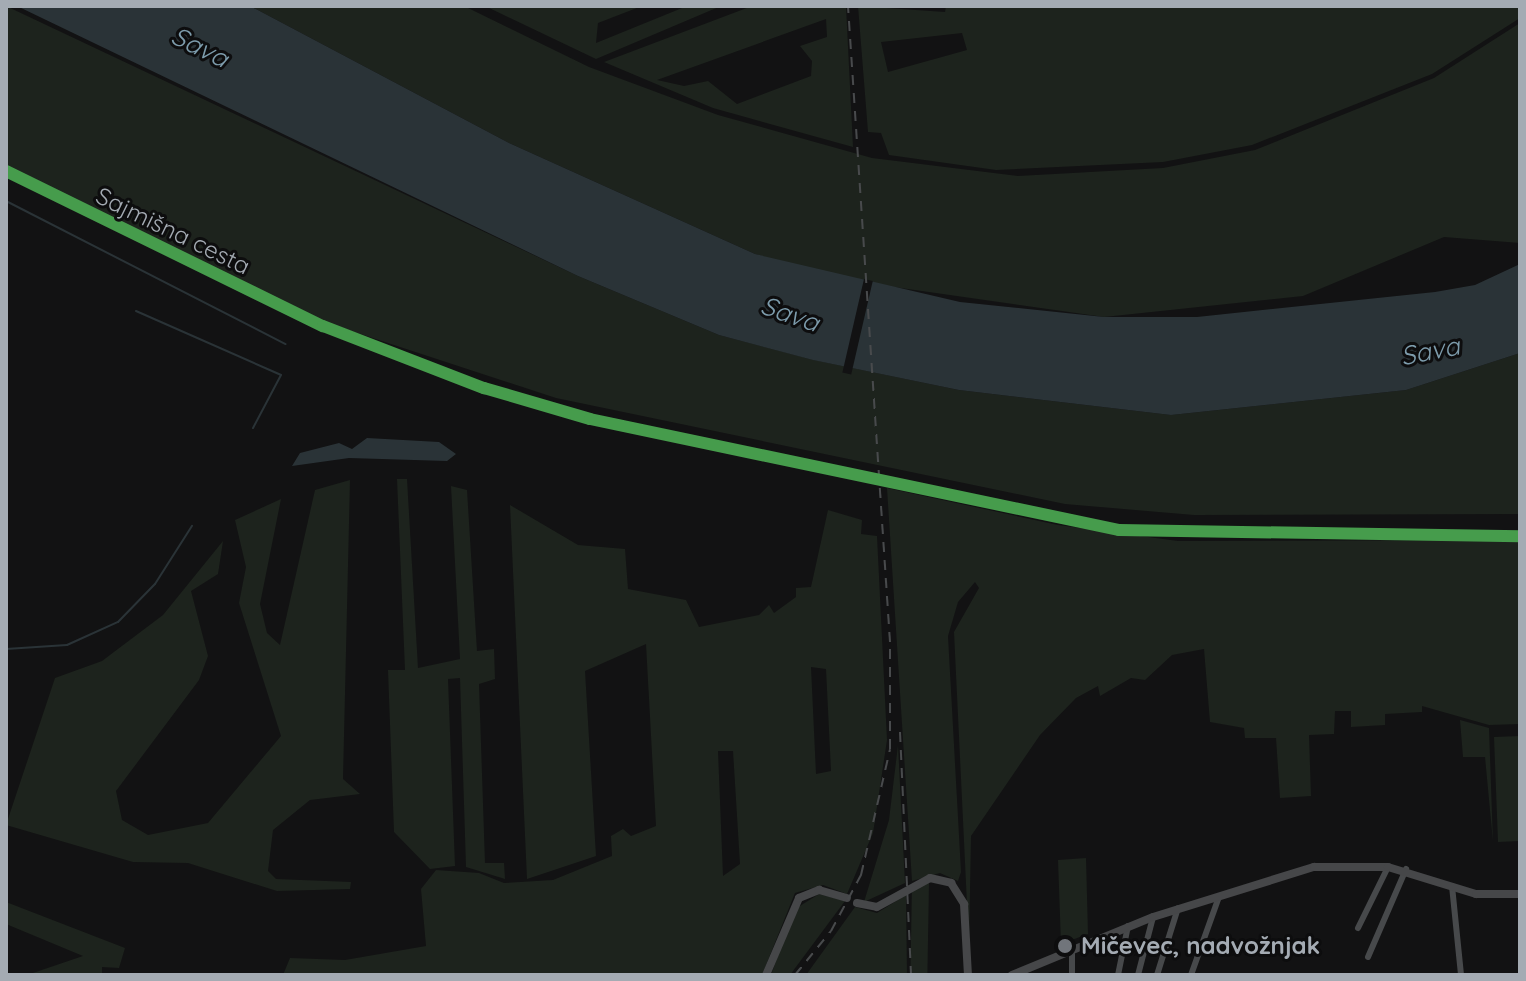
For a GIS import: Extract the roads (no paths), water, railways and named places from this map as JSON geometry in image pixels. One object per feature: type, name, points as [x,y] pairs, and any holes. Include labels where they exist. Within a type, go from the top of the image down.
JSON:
[{"type":"main road","points":[[1012,975],[1072,946],[1178,908],[1314,867],[1406,869],[1452,886],[1520,894]]},
{"type":"main road","points":[[857,903],[877,907],[916,882],[938,878],[960,891],[968,975]]},
{"type":"main road","points":[[766,975],[799,898],[819,890],[847,898]]},
{"type":"street","name":"Sajmišna cesta","points":[[6,171],[323,326],[474,385],[590,419],[1056,521],[1193,537],[1520,536]]},
{"type":"street","points":[[1358,928],[1388,867]]},
{"type":"street","points":[[1368,957],[1406,869]]},
{"type":"street","points":[[1452,886],[1461,975]]},
{"type":"street","points":[[1191,975],[1221,893]]},
{"type":"street","points":[[1157,975],[1178,908]]},
{"type":"street","points":[[1138,975],[1153,917]]},
{"type":"street","points":[[1118,975],[1128,926]]},
{"type":"street","points":[[1072,946],[1072,975]]},
{"type":"water","name":"Sava","points":[[17,6],[250,6],[509,143],[755,254],[960,302],[1104,317],[1197,317],[1435,292],[1475,285],[1520,264],[1520,353],[1406,390],[1171,415],[959,390],[813,360],[719,335],[578,276]]},
{"type":"water","points":[[367,438],[439,442],[456,454],[447,461],[349,458],[292,466],[300,453],[339,443],[352,449]]},
{"type":"waterway","points":[[6,201],[286,344]]},
{"type":"waterway","points":[[136,311],[281,375],[253,428]]},
{"type":"waterway","points":[[6,649],[67,645],[118,622],[155,584],[192,526]]},
{"type":"railway","points":[[795,975],[831,931],[861,875],[890,749],[890,642],[848,6]]},
{"type":"railway","points":[[900,732],[911,975]]},
{"type":"place","name":"Mičevec, nadvožnjak","points":[[1065,946]]}]
